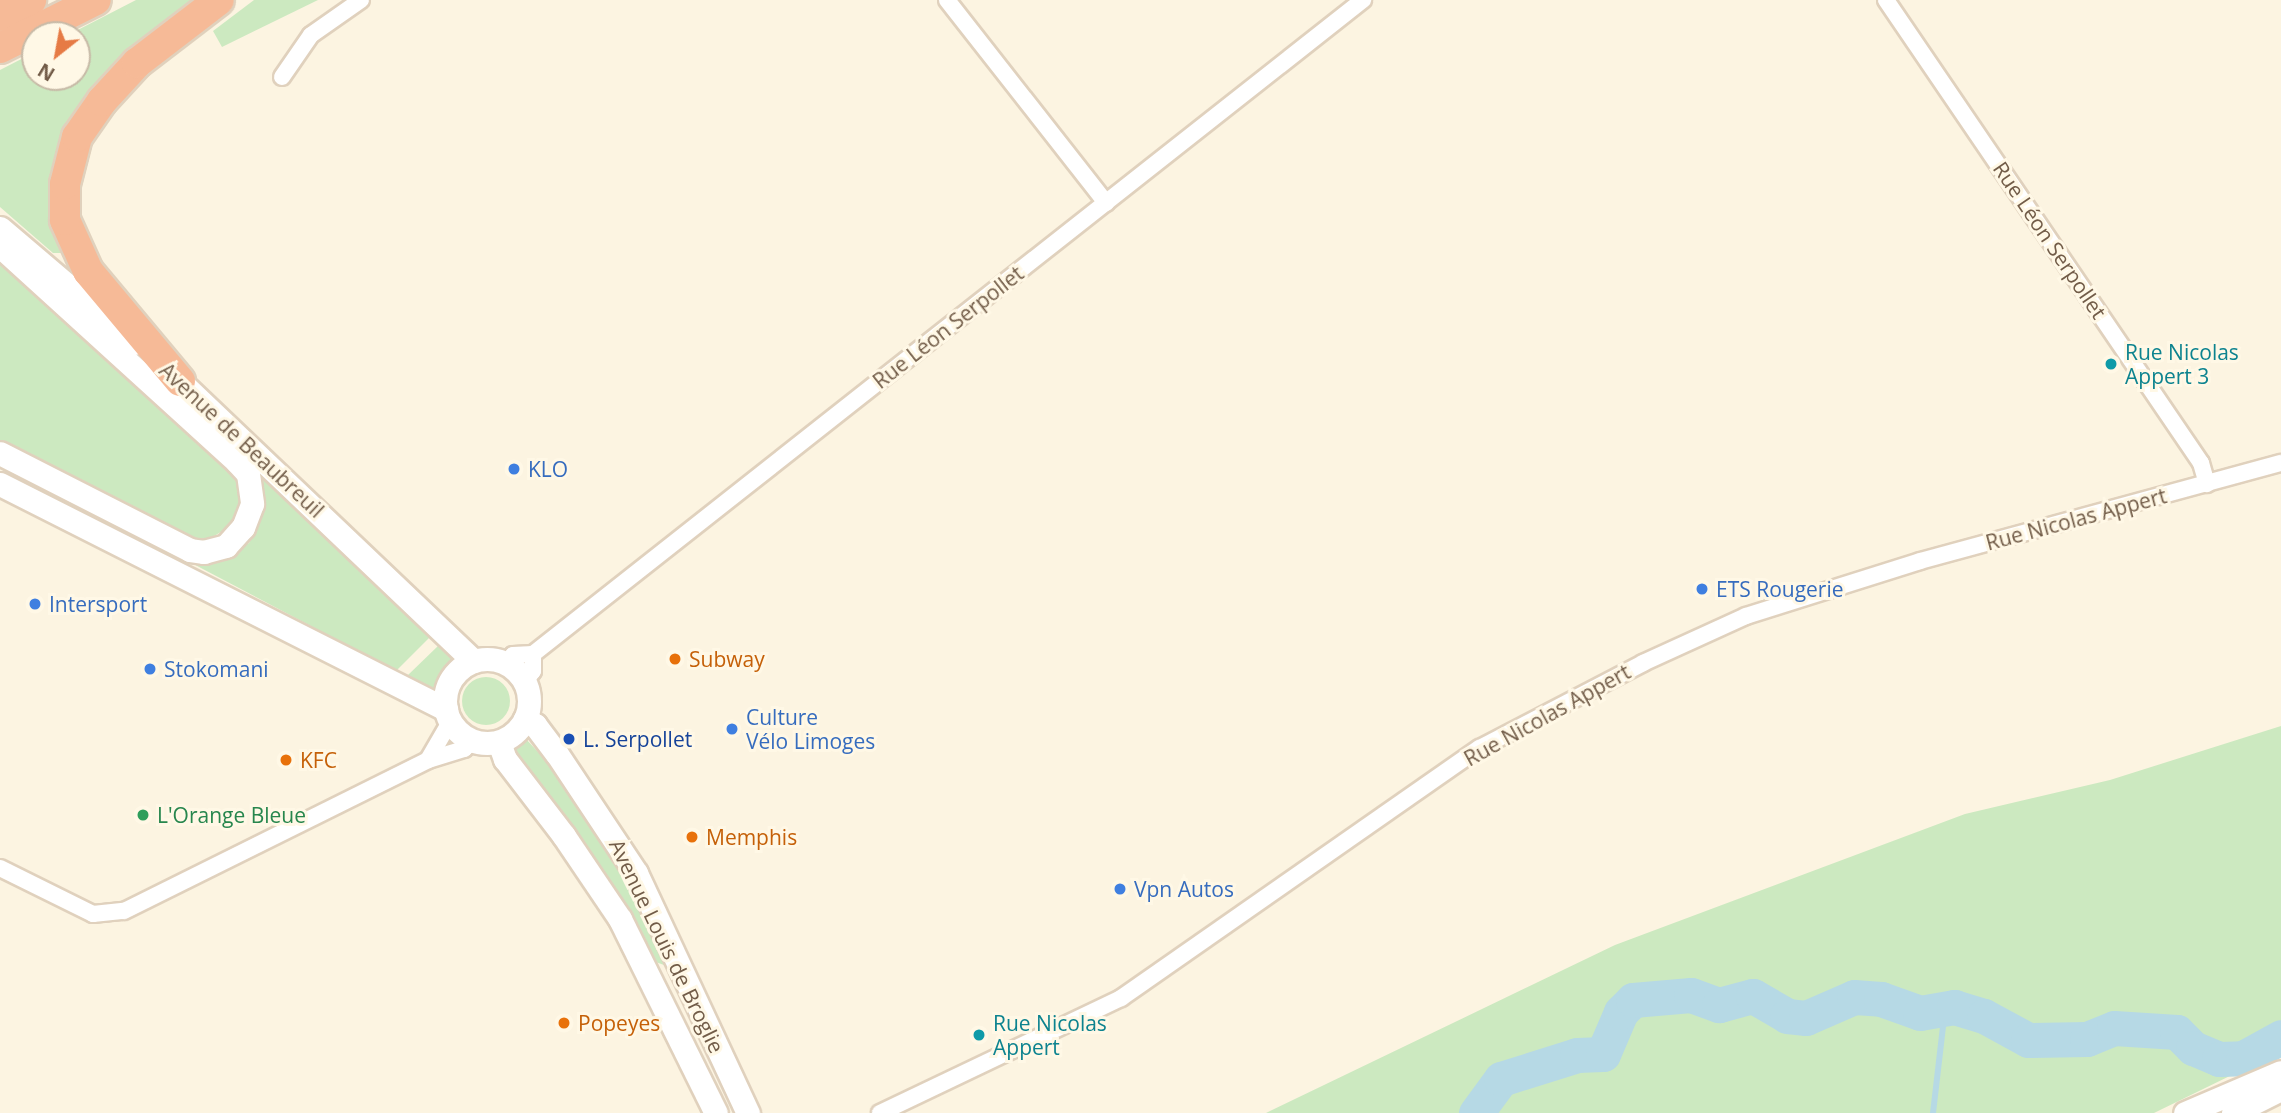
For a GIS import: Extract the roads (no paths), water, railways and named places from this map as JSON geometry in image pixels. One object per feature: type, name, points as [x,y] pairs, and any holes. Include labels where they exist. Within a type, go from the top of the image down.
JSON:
[{"type":"highway","points":[[0,16],[31,0]]},
{"type":"highway","points":[[0,48],[96,0]]},
{"type":"highway","points":[[180,381],[84,264],[65,220],[65,184],[78,137],[102,101],[137,63],[219,0]]},
{"type":"main road","name":"Avenue de Beaubreuil","points":[[0,228],[180,381],[474,661]]},
{"type":"main road","points":[[0,246],[237,462],[248,474],[252,504],[243,527],[226,546],[204,552],[190,550],[0,453]]},
{"type":"main road","points":[[0,461],[245,608]]},
{"type":"main road","points":[[2,487],[245,608],[448,716],[472,741],[499,742],[512,736],[525,719],[529,705],[524,682],[506,665],[474,661],[452,677],[446,691],[448,716]]},
{"type":"main road","name":"Avenue Louis de Broglie","points":[[525,719],[535,725],[564,763],[636,873],[748,1113]]},
{"type":"main road","name":"Avenue Louis de Broglie","points":[[499,742],[505,759],[565,836],[620,919],[716,1113]]},
{"type":"main road","points":[[2185,1113],[2281,1072]]},
{"type":"main road","points":[[2233,1113],[2281,1089]]},
{"type":"street","points":[[282,77],[311,34],[361,0]]},
{"type":"street","points":[[947,0],[1106,203]]},
{"type":"street","name":"Rue Léon Serpollet","points":[[506,665],[513,655],[533,654],[1363,0]]},
{"type":"street","name":"Rue Léon Serpollet","points":[[1886,0],[2201,463],[2207,484]]},
{"type":"street","name":"Rue Nicolas Appert","points":[[880,1113],[1121,998],[1480,748],[1643,663],[1746,616],[1920,561],[2281,463]]},
{"type":"street","points":[[524,682],[533,671],[533,654]]},
{"type":"street","points":[[428,760],[448,716]]},
{"type":"street","points":[[0,868],[93,914],[124,911],[428,760],[464,750],[472,741]]},
{"type":"waterway","points":[[1476,1113],[1501,1079],[1577,1055],[1603,1054],[1621,1012],[1633,1000],[1691,995],[1719,1005],[1753,996],[1787,1016],[1806,1018],[1854,997],[1881,999],[1920,1013],[1954,1007],[1984,1016],[2028,1040],[2087,1039],[2114,1028],[2177,1032],[2193,1048],[2219,1059],[2243,1058],[2281,1037]]},
{"type":"waterway","points":[[1933,1113],[1945,1009]]},
{"type":"place","name":"Rue Nicolas Appert 3","points":[[2111,364]]},
{"type":"place","name":"KLO","points":[[514,469]]},
{"type":"place","name":"ETS Rougerie","points":[[1702,589]]},
{"type":"place","name":"Intersport","points":[[35,604]]},
{"type":"place","name":"Subway","points":[[675,659]]},
{"type":"place","name":"Stokomani","points":[[150,669]]},
{"type":"place","name":"Culture Vélo Limoges","points":[[732,729]]},
{"type":"place","name":"L. Serpollet","points":[[569,739]]},
{"type":"place","name":"KFC","points":[[286,760]]},
{"type":"place","name":"L'Orange Bleue","points":[[143,815]]},
{"type":"place","name":"Memphis","points":[[692,837]]},
{"type":"place","name":"Vpn Autos","points":[[1120,889]]},
{"type":"place","name":"Popeyes","points":[[564,1023]]},
{"type":"place","name":"Rue Nicolas Appert","points":[[979,1035]]}]
